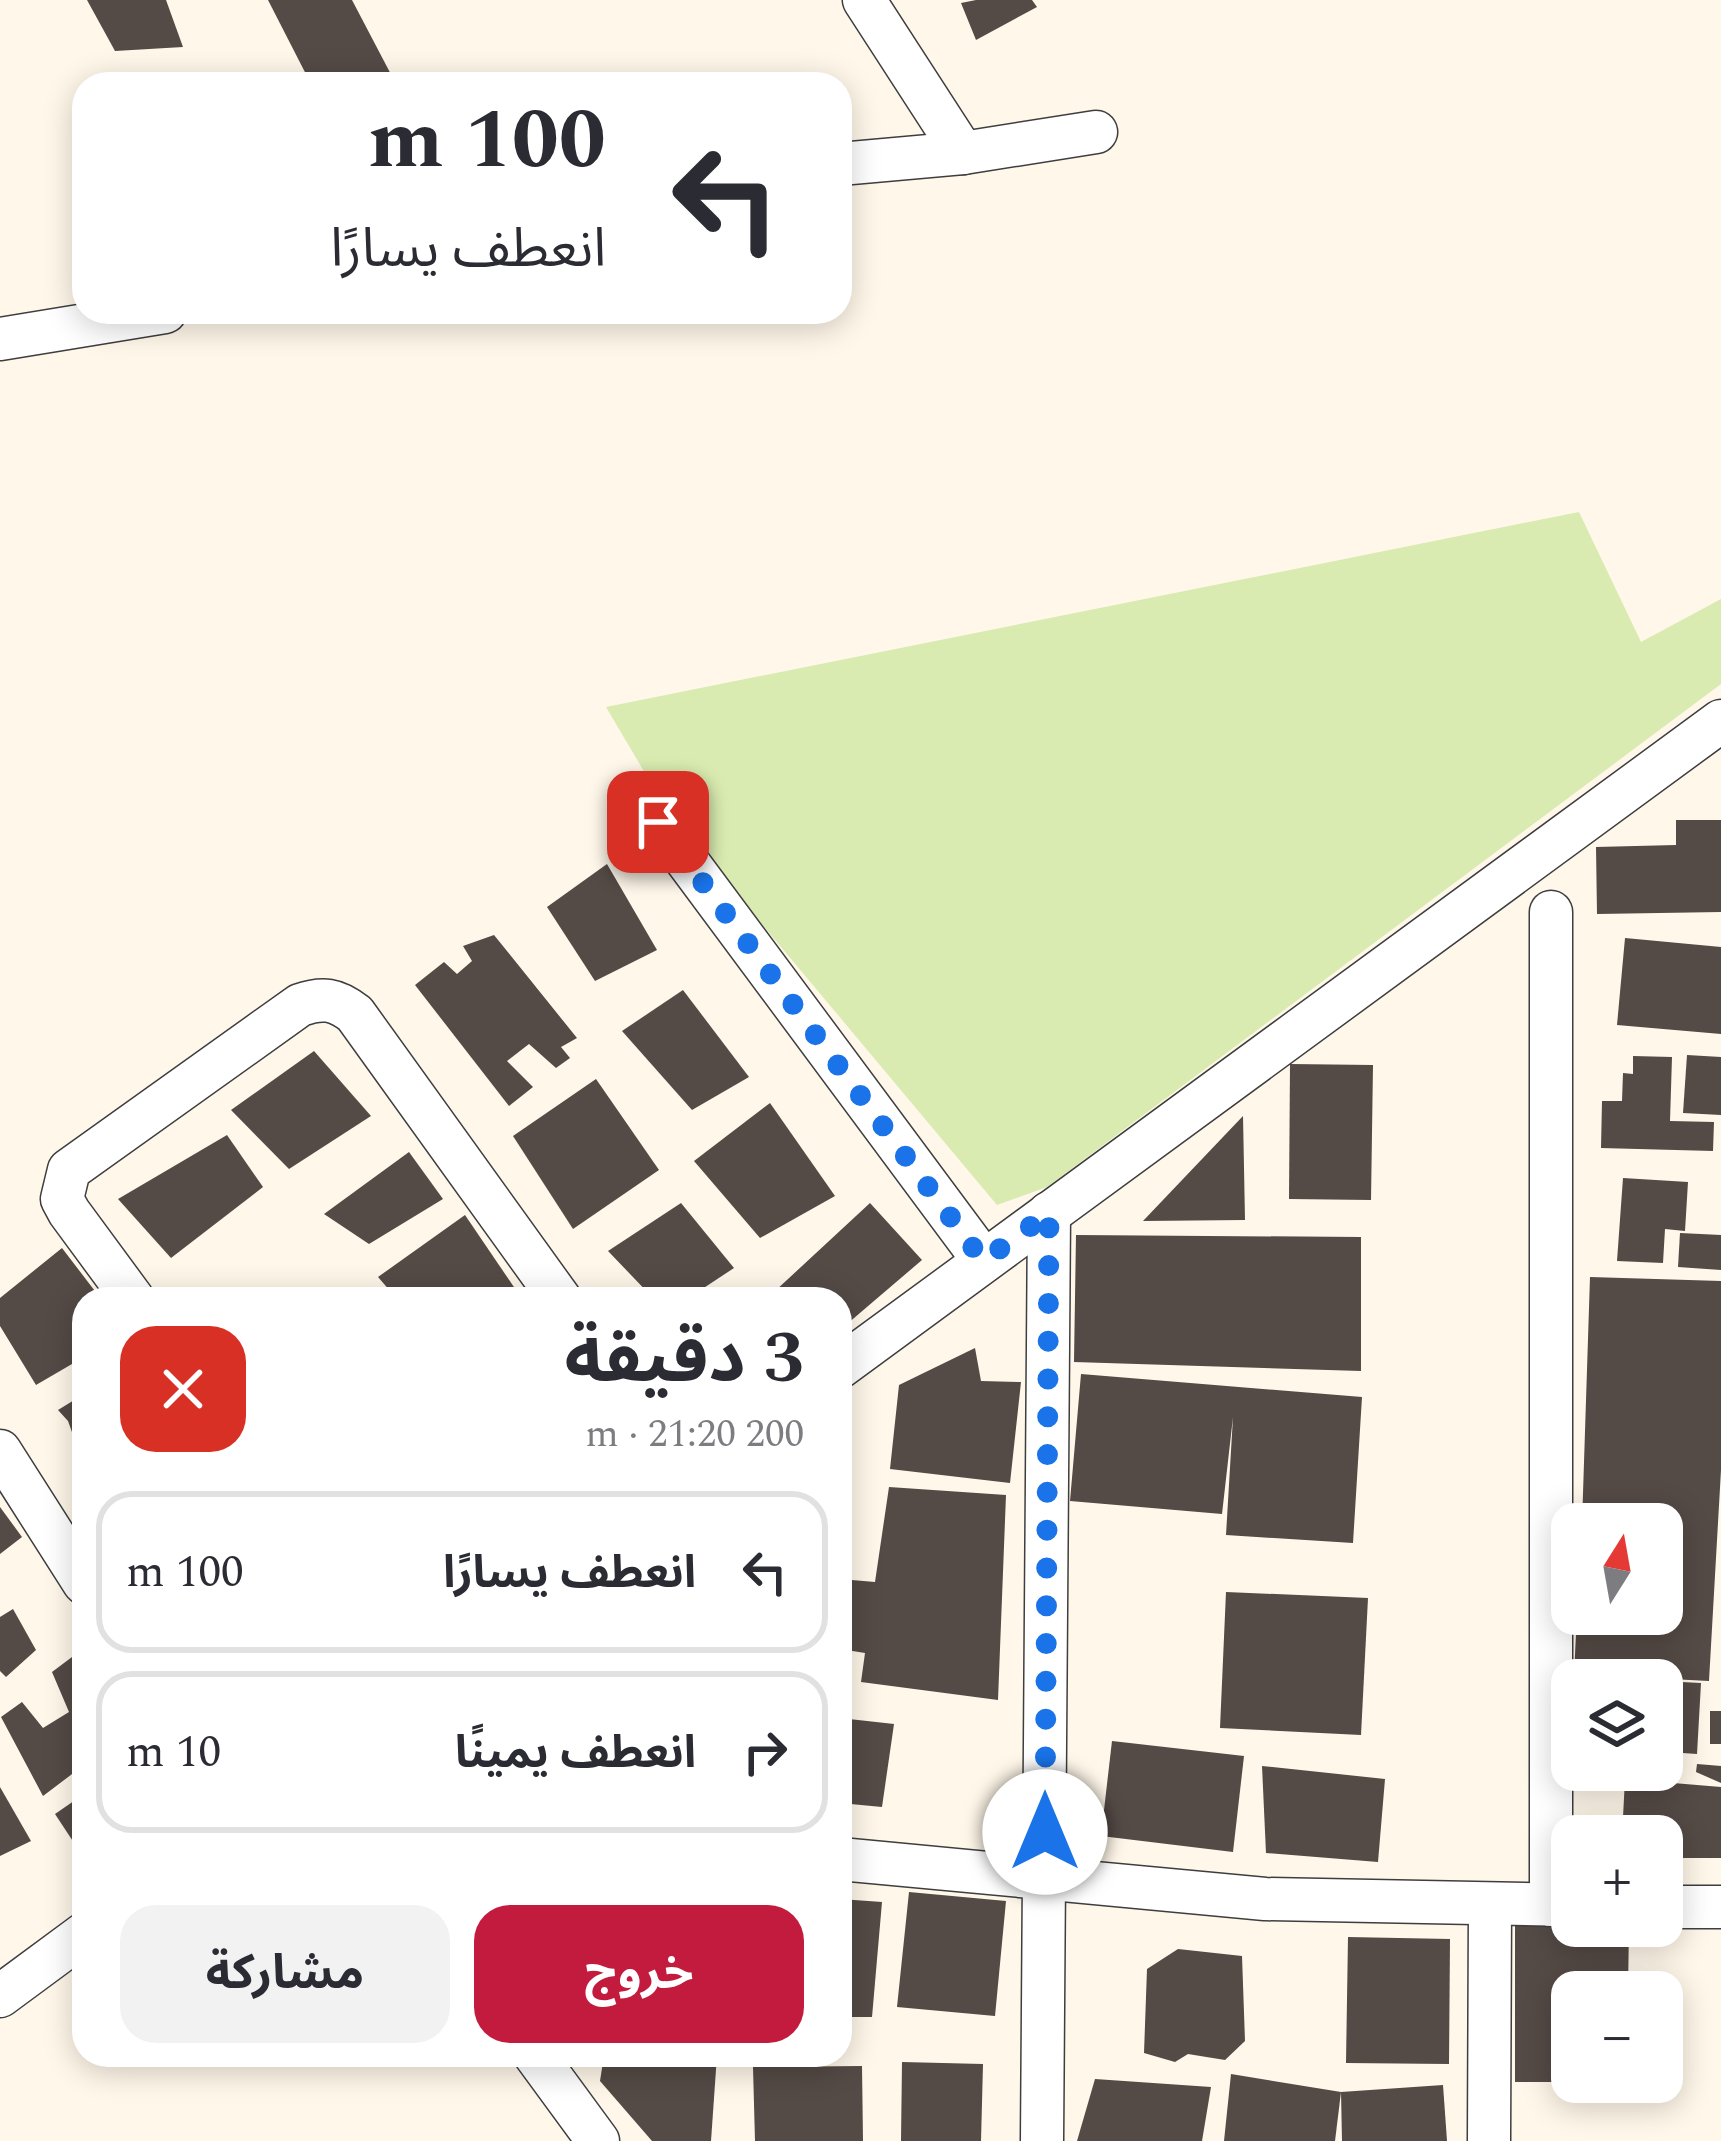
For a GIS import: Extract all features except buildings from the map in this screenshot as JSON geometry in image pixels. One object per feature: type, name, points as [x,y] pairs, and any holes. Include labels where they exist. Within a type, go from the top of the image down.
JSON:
[{"type":"street","points":[[864,0],[963,153]]},
{"type":"street","points":[[852,163],[963,153],[1096,132]]},
{"type":"street","points":[[0,339],[92,324]]},
{"type":"street","points":[[852,1358],[1721,721]]},
{"type":"street","points":[[658,822],[983,1261]]},
{"type":"street","points":[[1551,912],[1561,1815]]},
{"type":"street","points":[[124,1287],[62,1199],[69,1170],[282,1018],[317,999],[341,1003],[355,1014],[551,1287]]},
{"type":"street","points":[[1042,2141],[1049,1213]]},
{"type":"street","points":[[0,1451],[72,1563]]},
{"type":"street","points":[[852,1860],[1265,1899],[1551,1905]]},
{"type":"street","points":[[1489,2141],[1490,1905]]},
{"type":"street","points":[[1683,1907],[1721,1907]]},
{"type":"street","points":[[0,1996],[72,1943]]},
{"type":"street","points":[[544,2067],[598,2141]]},
{"type":"green space","points":[[1579,512],[1641,642],[1721,599],[1721,684],[1047,1187],[997,1205],[668,812],[606,707]]},
{"type":"route","points":[[658,822],[983,1261],[1049,1213],[1045,1832]]}]
